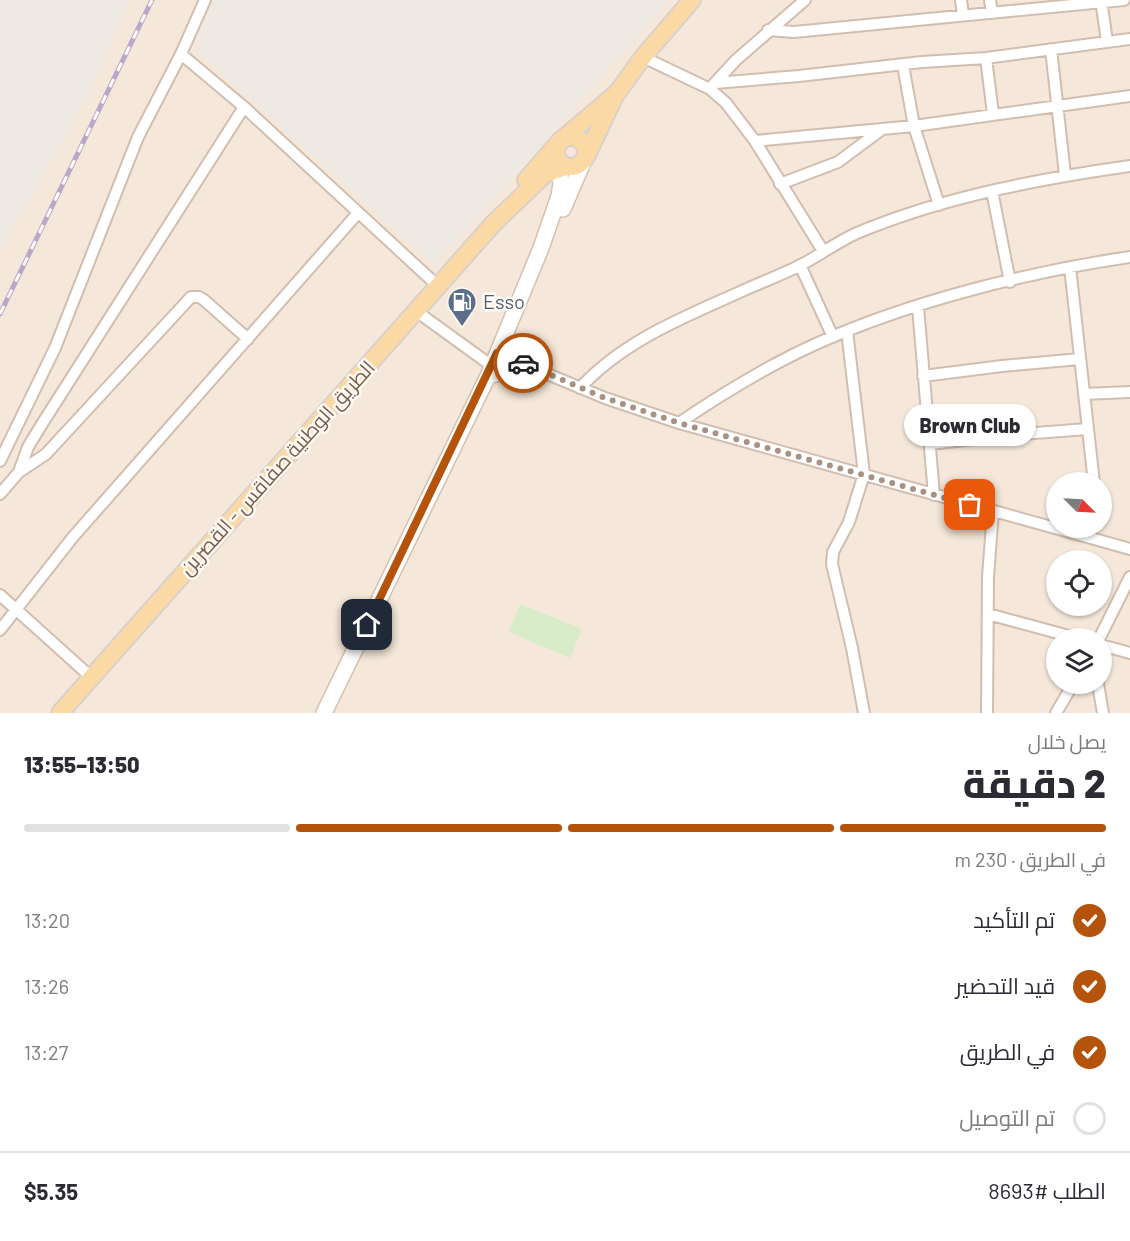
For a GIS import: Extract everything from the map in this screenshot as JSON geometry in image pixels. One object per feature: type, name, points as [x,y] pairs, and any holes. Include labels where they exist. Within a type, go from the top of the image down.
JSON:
[{"type":"main road","name":"الطريق الوطنية صفاقس - القصرين","points":[[494,224],[505,205],[559,142],[617,93],[643,57],[692,0]]},
{"type":"main road","points":[[541,248],[564,207],[617,93]]},
{"type":"main road","points":[[324,713],[493,365],[541,248],[559,196],[561,166],[555,151],[559,142],[568,137],[578,138],[584,145],[586,155],[584,160],[577,166],[561,166]]},
{"type":"main road","name":"الطريق الوطنية صفاقس - القصرين","points":[[60,713],[494,224],[535,182],[561,166]]},
{"type":"main road","points":[[504,338],[528,365]]},
{"type":"main road","points":[[493,365],[528,365]]},
{"type":"street","points":[[0,460],[55,348],[138,137],[182,54],[205,0]]},
{"type":"street","points":[[713,86],[735,60],[805,0]]},
{"type":"street","points":[[961,0],[963,15]]},
{"type":"street","points":[[990,0],[992,14]]},
{"type":"street","points":[[768,30],[794,32],[992,14],[1048,3],[1124,0]]},
{"type":"street","points":[[1101,1],[1107,41]]},
{"type":"street","points":[[643,57],[713,86],[986,58],[1130,39]]},
{"type":"street","points":[[1051,49],[1065,175]]},
{"type":"street","points":[[182,54],[244,107],[439,287]]},
{"type":"street","points":[[986,58],[993,114]]},
{"type":"street","points":[[903,65],[914,126],[939,205]]},
{"type":"street","points":[[713,86],[754,141],[823,251]]},
{"type":"street","points":[[754,141],[882,130],[1130,96]]},
{"type":"street","points":[[19,472],[28,447],[42,424],[244,107]]},
{"type":"street","points":[[780,184],[838,162],[882,130]]},
{"type":"street","points":[[580,388],[600,367],[639,339],[800,265],[854,235],[883,223],[992,191],[1065,175],[1130,166]]},
{"type":"street","points":[[992,191],[1010,282]]},
{"type":"street","points":[[0,630],[73,537],[358,213]]},
{"type":"street","points":[[679,423],[751,377],[833,337],[877,319],[1070,267],[1130,257]]},
{"type":"street","points":[[800,265],[833,337]]},
{"type":"street","points":[[1070,267],[1093,472]]},
{"type":"street","points":[[0,494],[19,472],[46,454],[191,297],[204,300],[248,339]]},
{"type":"street","points":[[918,307],[934,495]]},
{"type":"street","points":[[416,311],[493,365],[528,365],[580,388],[679,423],[1130,549]]},
{"type":"street","points":[[847,331],[864,474],[849,522],[833,552],[832,564],[852,648],[864,713]]},
{"type":"street","points":[[923,376],[1080,359]]},
{"type":"street","points":[[1084,394],[1130,392]]},
{"type":"street","points":[[930,444],[1087,429]]},
{"type":"street","points":[[987,713],[988,577],[993,511]]},
{"type":"street","points":[[1104,628],[1130,577]]},
{"type":"street","points":[[0,595],[91,677]]},
{"type":"street","points":[[988,614],[1046,630]]},
{"type":"street","points":[[1112,648],[1130,653]]},
{"type":"street","points":[[1056,713],[1067,694]]},
{"type":"street","points":[[1100,694],[1103,713]]},
{"type":"shaded area","points":[[0,0],[130,0],[84,105],[0,251]]},
{"type":"shaded area","points":[[33,0],[1130,0],[1130,713],[0,713],[0,73]]},
{"type":"shaded area","points":[[214,0],[670,0],[434,265],[194,49]]},
{"type":"green space","points":[[520,604],[582,629],[570,658],[509,632]]},
{"type":"railway","points":[[0,314],[152,0]]},
{"type":"way so far","points":[[523,363],[605,398],[679,423],[746,440],[970,505]]},
{"type":"place","name":"Esso","points":[[462,328]]},
{"type":"place","name":"Brown Club","points":[[970,505]]},
{"type":"route","points":[[367,625],[497,353],[523,363]]}]
